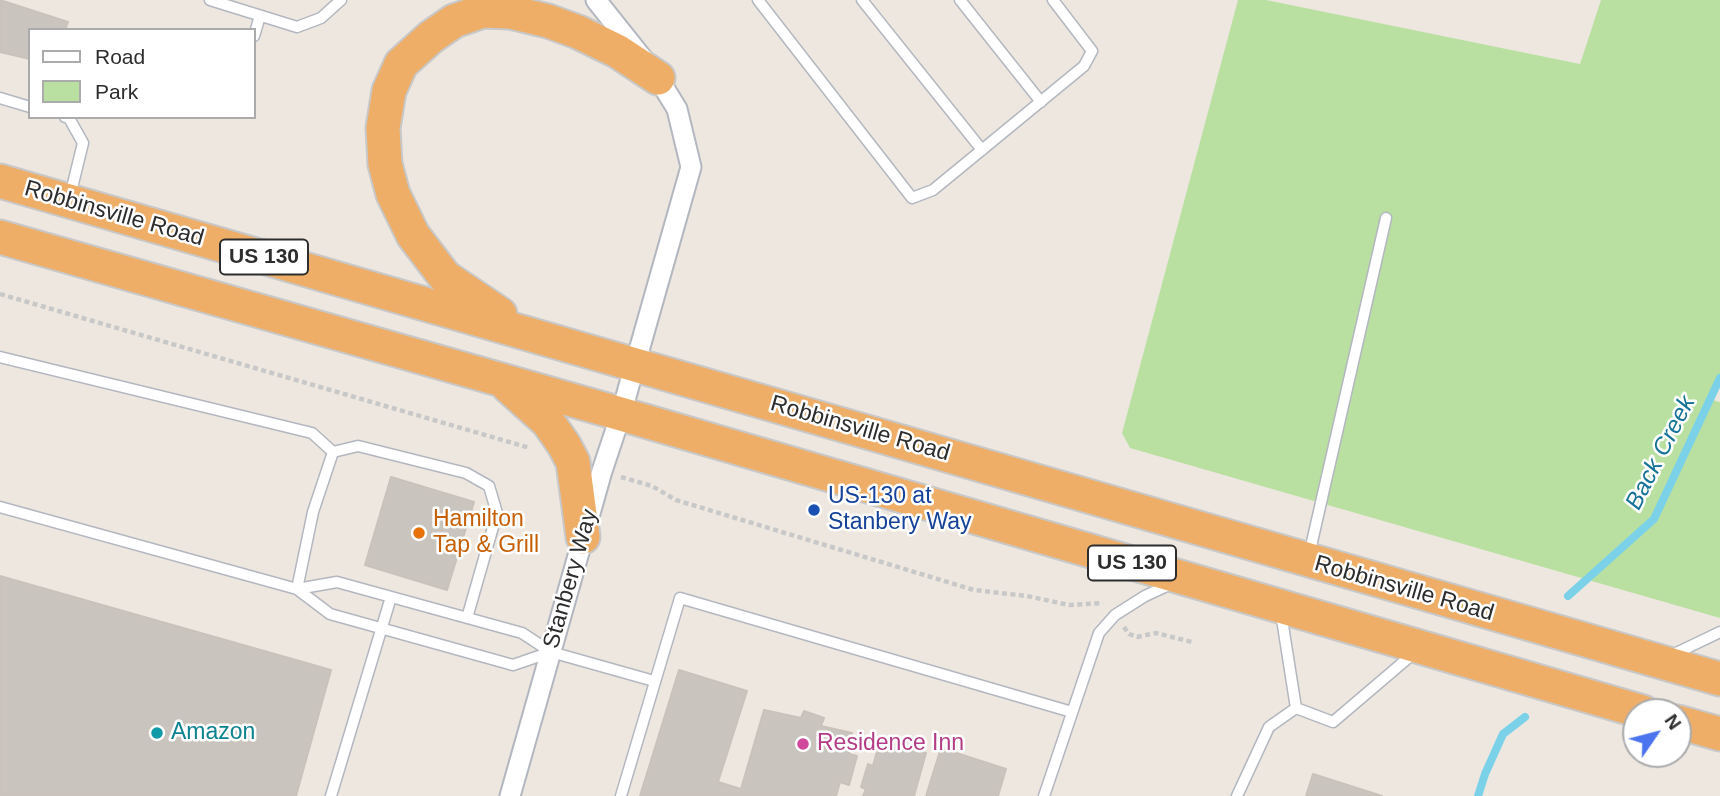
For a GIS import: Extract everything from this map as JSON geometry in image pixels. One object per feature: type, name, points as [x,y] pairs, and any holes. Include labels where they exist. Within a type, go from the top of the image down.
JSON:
[{"type":"highway","points":[[528,333],[445,278],[413,235],[393,194],[385,164],[383,128],[389,91],[401,64],[454,21],[483,12],[510,12],[578,32],[617,51],[658,78]]},
{"type":"highway","name":"Robbinsville Road","points":[[0,181],[1720,679]]},
{"type":"highway","name":"US 130","points":[[0,237],[621,414],[1622,706]]},
{"type":"highway","points":[[501,380],[548,422],[573,462],[583,537]]},
{"type":"highway","points":[[1692,726],[1720,734]]},
{"type":"street","name":"Stanbery Way","points":[[510,796],[691,166],[677,109],[658,78],[596,0]]},
{"type":"lane","points":[[210,0],[296,27],[321,18],[341,0]]},
{"type":"lane","points":[[758,0],[912,198],[933,190],[1084,66],[1092,51],[1053,0]]},
{"type":"lane","points":[[862,0],[982,150]]},
{"type":"lane","points":[[960,0],[1041,102]]},
{"type":"lane","points":[[256,29],[260,16]]},
{"type":"lane","points":[[0,98],[28,106]]},
{"type":"lane","points":[[68,119],[83,143],[69,201]]},
{"type":"lane","points":[[1308,561],[1386,218]]},
{"type":"lane","points":[[0,357],[312,433],[333,452]]},
{"type":"lane","points":[[333,452],[358,446],[466,472],[489,486],[497,513],[467,618]]},
{"type":"lane","points":[[297,589],[313,512],[333,452]]},
{"type":"lane","points":[[0,507],[297,589],[330,614],[513,665],[551,652]]},
{"type":"lane","points":[[1044,796],[1099,633],[1115,615],[1145,596],[1184,578]]},
{"type":"lane","points":[[297,589],[337,582],[522,634],[551,652],[654,681]]},
{"type":"lane","points":[[331,796],[391,597]]},
{"type":"lane","points":[[621,796],[680,598],[1072,712]]},
{"type":"lane","points":[[1280,606],[1296,708]]},
{"type":"lane","points":[[1658,661],[1720,632]]},
{"type":"lane","points":[[1296,708],[1333,722],[1421,648]]},
{"type":"lane","points":[[1237,796],[1269,727],[1296,708]]},
{"type":"path","points":[[0,295],[539,453]]},
{"type":"path","points":[[652,486],[676,500],[974,590],[1027,596],[1069,605],[1107,603]]},
{"type":"path","points":[[1124,627],[1129,634],[1138,637],[1156,633],[1192,642]]},
{"type":"green space","points":[[1238,0],[1266,0],[1580,64],[1601,0],[1720,0],[1720,374],[1709,399],[1720,402],[1720,618],[1130,448],[1122,433]]},
{"type":"building","points":[[0,0],[68,22],[66,28],[28,28],[28,59],[0,52]]},
{"type":"building","name":"Hamilton Tap & Grill","points":[[391,477],[474,502],[447,590],[365,565]]},
{"type":"building","name":"Amazon","points":[[0,576],[331,670],[296,796],[0,796]]},
{"type":"building","name":"Residence Inn","points":[[679,670],[747,691],[718,782],[741,789],[764,710],[801,718],[804,711],[824,718],[821,726],[852,733],[849,754],[857,756],[849,785],[840,782],[836,796],[640,796]]},
{"type":"building","name":"Residence Inn","points":[[880,740],[926,753],[914,796],[863,796],[866,789],[861,787],[868,764],[873,766]]},
{"type":"building","name":"Residence Inn","points":[[941,748],[1006,769],[998,796],[926,796]]},
{"type":"building","points":[[1313,774],[1382,796],[1306,796]]},
{"type":"waterway","name":"Back Creek","points":[[1568,596],[1654,519],[1720,378]]},
{"type":"waterway","name":"Back Creek","points":[[1478,796],[1503,734],[1525,717]]},
{"type":"place","name":"US-130 at Stanbery Way","points":[[814,510]]},
{"type":"place","name":"Hamilton Tap & Grill","points":[[419,533]]},
{"type":"place","name":"Amazon","points":[[157,733]]},
{"type":"place","name":"Residence Inn","points":[[803,744]]}]
